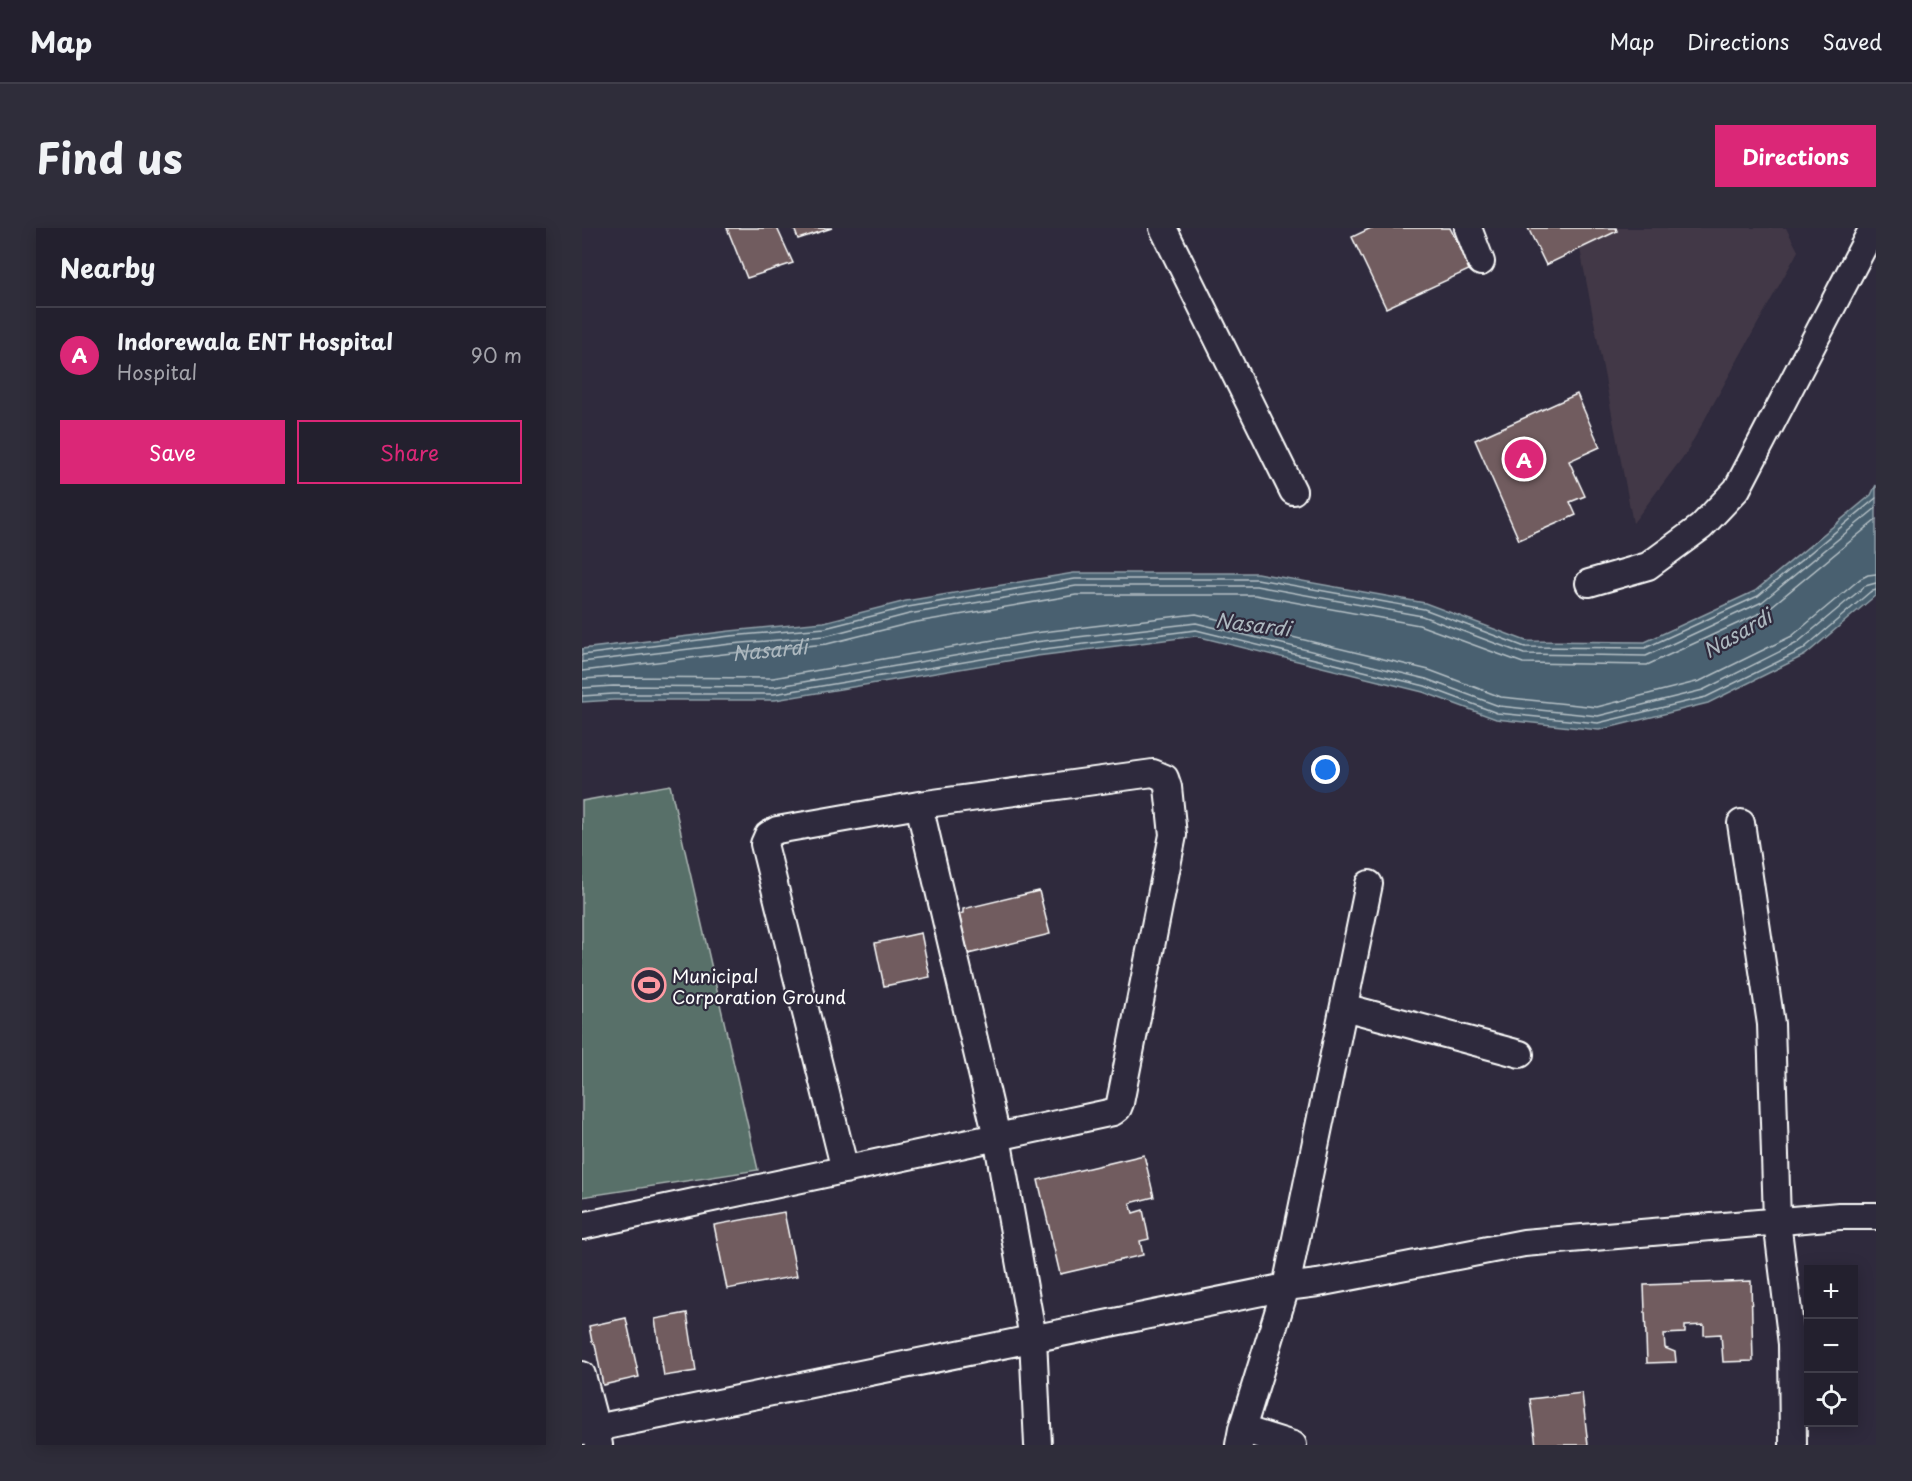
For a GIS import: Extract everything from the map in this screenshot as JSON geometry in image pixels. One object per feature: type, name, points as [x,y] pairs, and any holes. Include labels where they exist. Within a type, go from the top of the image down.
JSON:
[{"type":"street","points":[[1163,228],[1293,491]]},
{"type":"street","points":[[1468,228],[1481,262]]},
{"type":"street","points":[[1589,583],[1648,566],[1701,527],[1737,489],[1873,228]]},
{"type":"street","points":[[582,1226],[845,1170],[1113,1112],[1120,1103],[1173,835],[1165,778],[1153,773],[919,805],[777,830],[768,835],[764,844],[845,1170]]},
{"type":"street","points":[[919,805],[997,1137],[1033,1338],[1038,1445]]},
{"type":"street","points":[[1741,823],[1772,1024],[1777,1221],[1792,1344],[1793,1445]]},
{"type":"street","points":[[1293,1445],[1240,1437],[1286,1287],[1369,884]]},
{"type":"street","points":[[1344,1007],[1520,1054]]},
{"type":"street","points":[[582,1375],[592,1435],[1033,1338],[1286,1287],[1318,1283],[1524,1243],[1839,1216],[1876,1216]]},
{"type":"shaded area","points":[[1576,228],[1786,228],[1798,251],[1686,453],[1633,523]]},
{"type":"green space","name":"Municipal Corporation Ground","points":[[670,785],[758,1170],[582,1197],[582,801]]},
{"type":"water","name":"Nasardi","points":[[1876,485],[1876,595],[1805,655],[1708,703],[1599,730],[1496,719],[1423,692],[1196,636],[1037,656],[775,700],[582,702],[582,649],[824,622],[906,601],[1074,573],[1257,573],[1425,603],[1526,641],[1645,642],[1755,591],[1871,495]]},
{"type":"building","points":[[727,228],[777,228],[793,263],[747,278]]},
{"type":"building","points":[[794,228],[832,228],[798,239]]},
{"type":"building","points":[[1371,228],[1450,228],[1471,269],[1386,308],[1352,237]]},
{"type":"building","points":[[1528,228],[1616,228],[1617,231],[1546,265]]},
{"type":"building","points":[[1577,394],[1600,447],[1569,461],[1585,496],[1570,502],[1576,515],[1519,540],[1475,440]]},
{"type":"building","points":[[1039,891],[1050,934],[968,954],[959,914],[963,913],[963,909]]},
{"type":"building","points":[[921,933],[930,977],[884,986],[875,943]]},
{"type":"building","points":[[1144,1155],[1154,1197],[1130,1203],[1133,1213],[1143,1210],[1149,1239],[1140,1241],[1143,1255],[1060,1274],[1038,1180]]},
{"type":"building","points":[[784,1212],[797,1276],[727,1289],[714,1225]]},
{"type":"building","points":[[1751,1281],[1753,1361],[1723,1362],[1721,1334],[1704,1335],[1704,1325],[1685,1326],[1685,1333],[1664,1334],[1665,1348],[1675,1352],[1676,1362],[1647,1363],[1644,1285]]},
{"type":"building","points":[[687,1313],[696,1371],[664,1376],[655,1319]]},
{"type":"building","points":[[626,1318],[639,1377],[603,1385],[589,1326]]},
{"type":"building","points":[[1582,1393],[1588,1445],[1536,1445],[1530,1399]]},
{"type":"place","name":"Indorewala ENT Hospital","points":[[1524,459]]},
{"type":"place","name":"Municipal Corporation Ground","points":[[649,985]]}]
